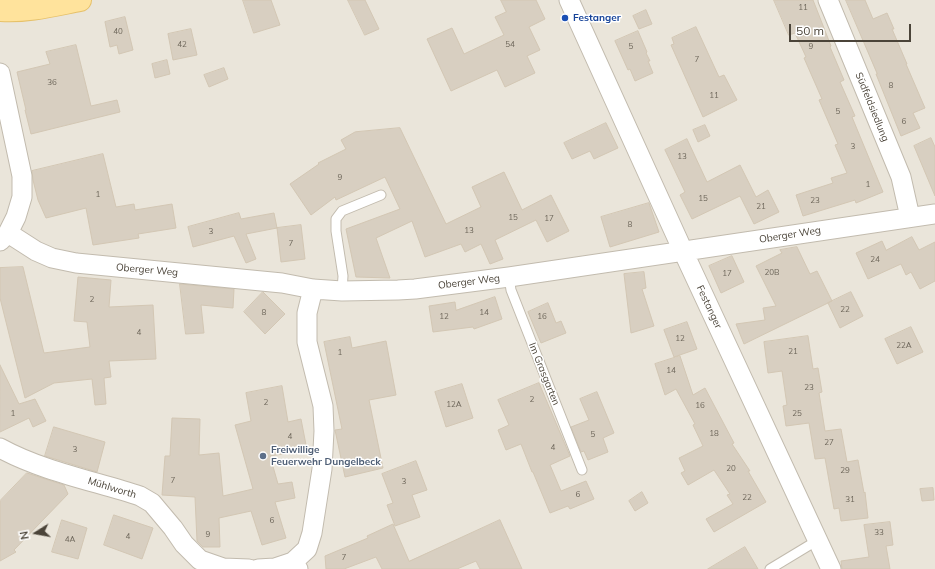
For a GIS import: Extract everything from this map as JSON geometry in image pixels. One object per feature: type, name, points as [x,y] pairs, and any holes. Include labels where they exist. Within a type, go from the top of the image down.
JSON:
[{"type":"main road","points":[[0,10],[8,11],[44,8],[80,0]]},
{"type":"street","name":"Festanger","points":[[569,0],[683,251],[831,569]]},
{"type":"street","name":"Südfeldsiedlung","points":[[828,0],[901,177],[910,217]]},
{"type":"street","points":[[0,73],[22,176],[22,197],[16,217],[4,237]]},
{"type":"street","name":"Oberger Weg","points":[[4,237],[52,258],[76,263],[282,282],[313,289],[342,291],[398,290],[509,277],[935,214]]},
{"type":"street","points":[[258,569],[296,566],[307,549],[312,533],[322,469],[324,431],[323,406],[307,342],[307,313],[313,289]]},
{"type":"street","name":"Mühlworth","points":[[0,448],[12,455],[45,467],[140,496],[152,503],[173,528],[195,564],[223,568],[249,569]]},
{"type":"lane","points":[[342,291],[343,276],[336,231],[336,219],[342,211],[381,195]]},
{"type":"lane","name":"Im Grasgarten","points":[[509,277],[511,290],[582,470]]},
{"type":"lane","points":[[770,569],[818,540]]},
{"type":"shaded area","points":[[0,0],[935,0],[935,569],[0,569]]},
{"type":"building","points":[[243,0],[271,0],[280,25],[254,33]]},
{"type":"building","points":[[348,0],[365,0],[379,29],[365,35]]},
{"type":"building","points":[[501,0],[536,0],[545,19],[529,27],[540,50],[527,56],[535,73],[505,87],[497,70],[451,91],[427,39],[452,28],[464,54],[504,35],[495,17],[506,12]]},
{"type":"building","points":[[774,0],[813,0],[844,80],[840,82],[855,116],[852,117],[883,192],[856,203],[855,200],[803,216],[796,195],[833,183],[831,178],[847,173],[835,145],[838,144],[819,100],[822,99],[804,58],[806,57],[795,33],[789,35]]},
{"type":"building","points":[[846,0],[865,0],[873,19],[887,13],[906,64],[925,108],[913,113],[920,128],[901,136]]},
{"type":"building","points":[[646,10],[652,24],[639,29],[633,16]]},
{"type":"building","points":[[125,17],[133,50],[119,54],[117,45],[110,47],[105,22]]},
{"type":"building","points":[[696,27],[719,77],[724,75],[737,100],[703,117],[671,45],[674,44],[672,38]]},
{"type":"building","points":[[191,29],[197,55],[173,60],[168,34]]},
{"type":"building","points":[[638,31],[647,52],[646,53],[650,61],[648,61],[653,73],[635,81],[630,69],[628,70],[615,41]]},
{"type":"building","points":[[76,45],[91,106],[117,100],[120,112],[31,134],[17,72],[50,64],[46,52]]},
{"type":"building","points":[[167,60],[170,74],[155,78],[152,64]]},
{"type":"building","points":[[224,68],[228,79],[209,87],[204,75]]},
{"type":"building","points":[[606,123],[618,148],[594,159],[590,151],[572,159],[564,143]]},
{"type":"building","points":[[705,125],[710,136],[698,142],[693,130]]},
{"type":"building","points":[[400,128],[446,224],[481,207],[472,187],[504,172],[522,210],[551,195],[569,231],[547,242],[536,220],[495,240],[503,259],[490,264],[481,244],[465,252],[461,244],[425,257],[412,221],[376,238],[390,278],[356,277],[346,229],[400,209],[385,177],[336,200],[335,197],[311,215],[290,184],[319,164],[318,163],[346,149],[341,140],[355,132]]},
{"type":"building","points":[[931,138],[935,147],[935,196],[914,146]]},
{"type":"building","points":[[687,139],[707,182],[740,165],[756,197],[768,190],[779,212],[754,224],[740,196],[692,219],[680,195],[685,192],[665,150]]},
{"type":"building","points":[[103,154],[116,207],[134,204],[135,210],[172,204],[176,228],[138,234],[139,238],[93,245],[86,208],[46,218],[38,200],[32,171]]},
{"type":"building","points":[[649,203],[659,232],[610,247],[601,217]]},
{"type":"building","points":[[239,213],[241,219],[274,213],[277,228],[246,234],[256,259],[246,263],[234,236],[193,247],[188,227]]},
{"type":"building","points":[[301,225],[305,259],[281,262],[277,228]]},
{"type":"building","points":[[912,237],[919,250],[935,242],[935,281],[920,289],[911,272],[906,275],[901,264],[868,279],[856,253],[882,241],[886,250]]},
{"type":"building","points":[[797,247],[810,274],[817,271],[832,301],[744,344],[736,324],[765,320],[763,308],[776,306],[756,266],[782,253],[780,250]]},
{"type":"building","points":[[732,256],[744,282],[721,293],[709,266]]},
{"type":"building","points":[[23,267],[44,353],[90,347],[87,322],[74,321],[78,277],[111,280],[109,307],[153,305],[156,359],[109,361],[111,377],[104,378],[106,404],[95,405],[92,379],[54,383],[25,398],[0,298],[0,268]]},
{"type":"building","points":[[644,272],[646,288],[642,289],[654,326],[631,333],[624,274]]},
{"type":"building","points":[[180,284],[234,289],[233,308],[201,305],[204,333],[186,334]]},
{"type":"building","points":[[263,292],[285,314],[265,334],[244,312]]},
{"type":"building","points":[[851,292],[863,316],[840,328],[828,303]]},
{"type":"building","points":[[495,297],[502,319],[474,329],[473,327],[433,332],[429,306],[455,302],[456,310]]},
{"type":"building","points":[[548,303],[556,323],[561,321],[566,333],[541,343],[528,312]]},
{"type":"building","points":[[687,322],[697,349],[674,357],[664,330]]},
{"type":"building","points":[[911,327],[923,352],[897,364],[885,339]]},
{"type":"building","points":[[808,336],[813,369],[818,368],[822,392],[819,393],[825,431],[841,429],[847,462],[858,460],[864,493],[865,492],[868,518],[841,521],[839,508],[834,509],[825,458],[815,459],[809,423],[786,426],[783,406],[787,405],[782,371],[768,373],[764,342]]},
{"type":"building","points":[[350,337],[352,348],[386,341],[396,395],[369,400],[383,468],[345,477],[335,430],[342,429],[324,342]]},
{"type":"building","points":[[680,356],[693,395],[705,388],[734,443],[732,444],[750,471],[748,471],[766,502],[714,532],[706,519],[733,504],[727,495],[730,494],[714,470],[688,485],[681,473],[685,471],[679,458],[703,446],[693,425],[695,424],[676,389],[665,395],[655,364]]},
{"type":"building","points":[[0,365],[19,404],[35,399],[46,421],[33,427],[29,418],[0,432]]},
{"type":"building","points":[[539,383],[570,456],[550,465],[561,491],[586,481],[594,499],[570,509],[568,506],[550,513],[521,444],[506,450],[498,430],[509,425],[498,400]]},
{"type":"building","points":[[462,384],[473,418],[446,427],[435,392]]},
{"type":"building","points":[[282,386],[288,422],[301,419],[307,450],[270,456],[278,484],[292,482],[295,498],[275,502],[286,538],[262,545],[251,511],[219,518],[220,547],[203,547],[197,541],[195,497],[162,495],[165,456],[170,456],[172,418],[200,419],[199,455],[219,453],[223,496],[253,489],[235,425],[251,421],[246,393]]},
{"type":"building","points":[[597,392],[614,433],[603,438],[608,452],[588,460],[584,451],[581,452],[571,427],[589,420],[580,399]]},
{"type":"building","points":[[54,427],[105,442],[97,472],[45,456]]},
{"type":"building","points":[[416,461],[427,490],[412,495],[420,517],[395,526],[387,505],[393,503],[382,474]]},
{"type":"building","points":[[27,473],[64,485],[68,494],[14,550],[16,552],[0,561],[0,501]]},
{"type":"building","points":[[933,488],[934,500],[922,501],[920,489]]},
{"type":"building","points":[[642,492],[648,503],[635,511],[629,501]]},
{"type":"building","points":[[114,515],[153,528],[142,559],[104,545]]},
{"type":"building","points":[[62,520],[87,528],[78,559],[52,552]]},
{"type":"building","points":[[500,520],[522,569],[480,569],[476,561],[457,569],[382,569],[376,557],[344,569],[326,569],[325,556],[368,538],[367,536],[393,524],[409,561]]},
{"type":"building","points":[[890,522],[893,545],[886,546],[890,569],[842,569],[841,561],[869,557],[864,525]]},
{"type":"building","points":[[745,547],[758,569],[708,569]]},
{"type":"place","name":"Festanger","points":[[565,18]]},
{"type":"place","name":"Freiwillige Feuerwehr Dungelbeck","points":[[263,456]]}]
